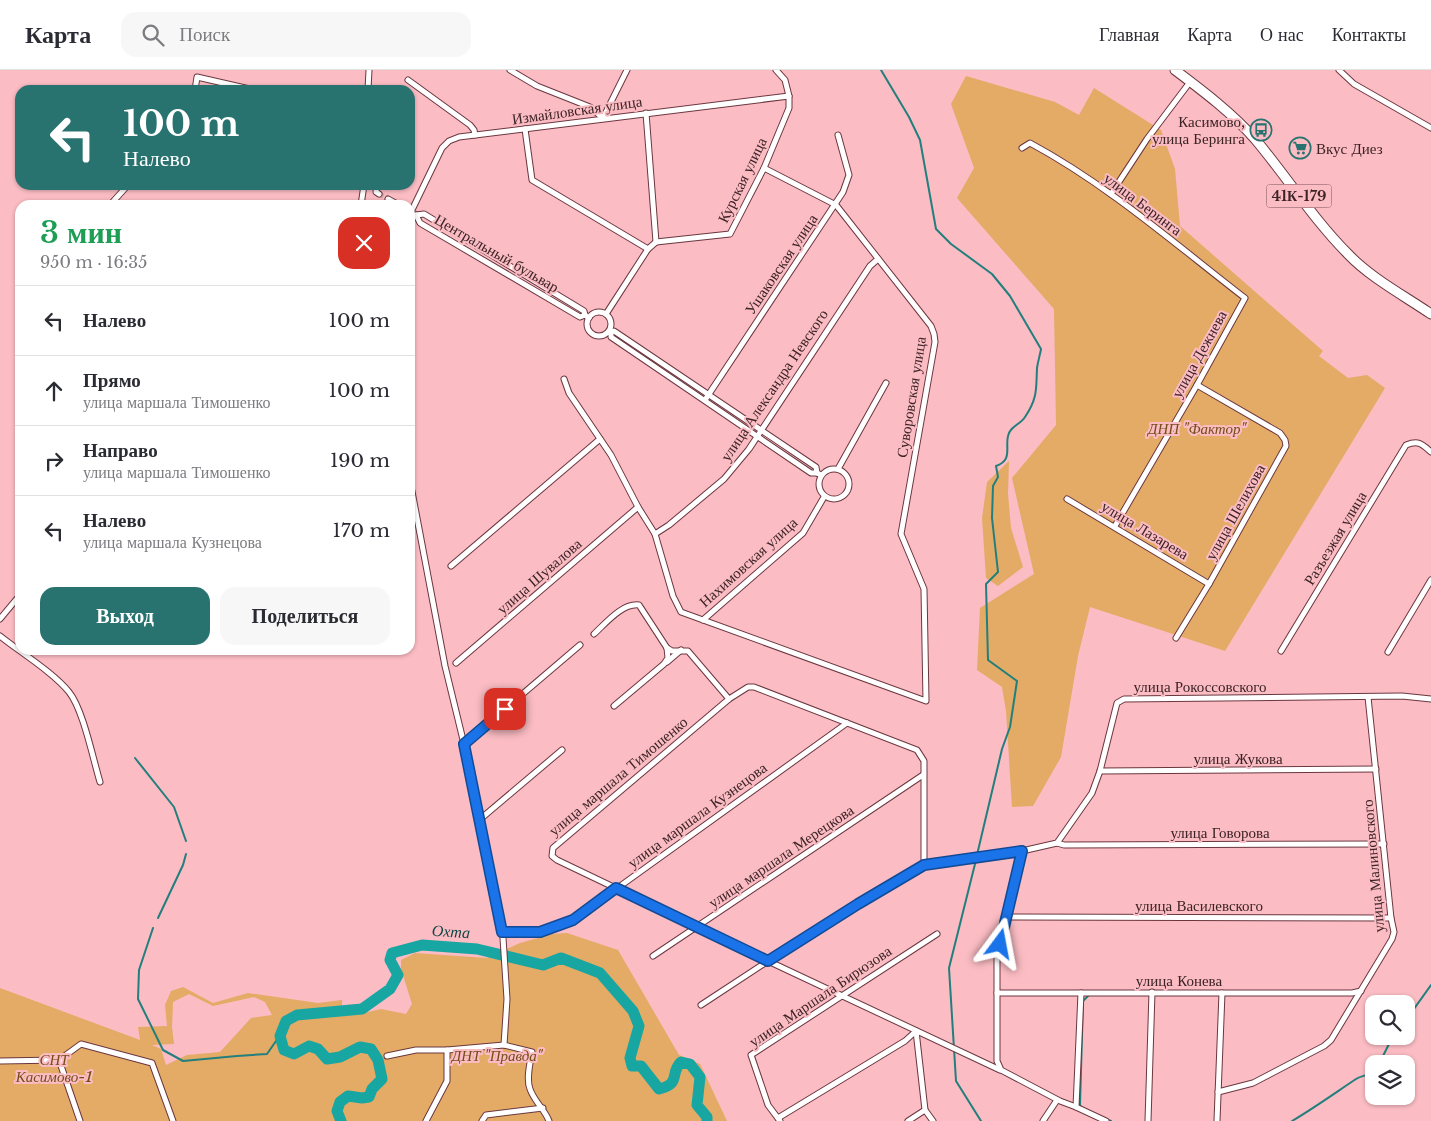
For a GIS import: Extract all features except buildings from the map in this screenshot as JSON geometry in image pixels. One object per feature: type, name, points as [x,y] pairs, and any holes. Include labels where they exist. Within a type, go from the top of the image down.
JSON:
[{"type":"main road","name":"41К-179","points":[[1175,70],[1229,113],[1253,138],[1321,225],[1350,256],[1376,277],[1431,314]]},
{"type":"street","points":[[368,70],[368,85]]},
{"type":"street","points":[[510,70],[537,86],[590,107],[603,118],[626,70]]},
{"type":"street","points":[[776,70],[785,80],[789,96]]},
{"type":"street","points":[[1339,70],[1354,84],[1431,128]]},
{"type":"street","points":[[196,85],[197,77],[232,85]]},
{"type":"street","points":[[408,80],[415,85]]},
{"type":"street","points":[[1111,194],[1147,139],[1190,82]]},
{"type":"street","points":[[415,85],[470,125],[475,135]]},
{"type":"street","name":"Измайловская улица","points":[[415,209],[442,148],[449,141],[459,137],[789,96]]},
{"type":"street","name":"Курская улица","points":[[656,242],[730,234],[764,168],[786,118],[789,108],[789,96]]},
{"type":"street","points":[[606,314],[648,249],[656,242],[646,113]]},
{"type":"street","points":[[525,130],[532,180],[648,249]]},
{"type":"street","name":"Ушаковская улица","points":[[704,400],[843,192],[849,175],[838,134]]},
{"type":"street","name":"улица Беринга","points":[[1022,148],[1030,143],[1063,160],[1111,194],[1245,298]]},
{"type":"street","name":"Суворовская улица","points":[[702,620],[926,701],[924,589],[901,534],[934,334],[931,326],[836,205],[764,168]]},
{"type":"street","points":[[114,200],[124,190]]},
{"type":"street","points":[[376,190],[379,194]]},
{"type":"street","name":"Центральный бульвар","points":[[415,213],[424,214],[584,311],[587,316],[590,333],[600,337],[614,331],[816,467],[819,474]]},
{"type":"street","name":"Центральный бульвар","points":[[415,216],[420,223],[580,317],[587,316]]},
{"type":"street","name":"улица Александра Невского","points":[[655,534],[669,526],[724,479],[749,449],[870,266],[878,259]]},
{"type":"street","name":"улица Дежнева","points":[[1115,526],[1245,298]]},
{"type":"street","points":[[587,316],[597,312],[606,314],[612,322],[611,337],[811,473],[819,474],[832,469],[838,469],[844,473],[848,479],[847,493],[840,498],[832,500],[824,497],[818,487],[819,474]]},
{"type":"street","points":[[564,379],[569,393],[611,455],[638,507],[655,534],[672,596],[681,612],[702,620]]},
{"type":"street","points":[[838,469],[886,384]]},
{"type":"street","name":"улица Шелихова","points":[[1176,638],[1209,584],[1286,446],[1285,440],[1280,433],[1197,385]]},
{"type":"street","points":[[451,566],[600,439]]},
{"type":"street","name":"Разъезжая улица","points":[[1280,651],[1406,445],[1414,442],[1421,444],[1431,452]]},
{"type":"street","name":"Нахимовская улица","points":[[702,620],[803,533],[824,497]]},
{"type":"street","name":"улица Лазарева","points":[[1067,499],[1209,584]]},
{"type":"street","name":"улица Шувалова","points":[[456,664],[638,507]]},
{"type":"street","points":[[415,508],[443,656],[464,744],[478,821],[503,935],[506,980],[504,1045]]},
{"type":"street","points":[[1388,652],[1431,580]]},
{"type":"street","points":[[0,619],[15,601]]},
{"type":"street","points":[[594,634],[625,608],[632,604],[639,605],[667,648],[668,658],[664,664]]},
{"type":"street","points":[[0,636],[15,648]]},
{"type":"street","points":[[464,744],[580,646]]},
{"type":"street","points":[[667,648],[672,651],[688,651],[729,699]]},
{"type":"street","points":[[614,706],[681,650]]},
{"type":"street","points":[[25,655],[60,682],[70,693],[79,709],[100,782]]},
{"type":"street","name":"улица маршала Тимошенко","points":[[924,865],[924,761],[917,750],[754,687],[743,689],[729,699],[553,848],[552,856],[556,860],[1001,1070]]},
{"type":"street","name":"улица Рокоссовского","points":[[1057,843],[1092,793],[1100,772],[1115,709],[1118,703],[1124,699],[1402,696],[1431,700]]},
{"type":"street","name":"улица Малиновского","points":[[1218,1092],[1253,1083],[1324,1046],[1331,1040],[1392,939],[1394,932],[1368,697]]},
{"type":"street","name":"улица маршала Кузнецова","points":[[503,935],[540,932],[573,920],[847,723]]},
{"type":"street","points":[[478,821],[562,750]]},
{"type":"street","name":"улица Жукова","points":[[1100,772],[1376,769]]},
{"type":"street","name":"улица маршала Мерецкова","points":[[653,956],[923,776]]},
{"type":"street","points":[[701,1005],[858,904],[924,865],[1022,851],[1057,843]]},
{"type":"street","name":"улица Говорова","points":[[1057,843],[1064,845],[1384,844]]},
{"type":"street","points":[[1022,851],[997,957],[998,1062],[1001,1070],[1057,1100],[1106,1121]]},
{"type":"street","name":"улица Василевского","points":[[1006,917],[1391,918]]},
{"type":"street","name":"улица Маршала Бирюзова","points":[[779,1120],[768,1105],[751,1056],[937,934]]},
{"type":"street","name":"улица Конева","points":[[997,993],[1352,993],[1361,991]]},
{"type":"street","points":[[1148,1121],[1152,992]]},
{"type":"street","points":[[1076,1107],[1081,993]]},
{"type":"street","points":[[1217,1121],[1222,993]]},
{"type":"street","points":[[916,1030],[925,1110],[933,1121]]},
{"type":"street","points":[[779,1120],[905,1041],[916,1030]]},
{"type":"street","points":[[0,1061],[59,1060],[81,1044],[152,1063],[173,1121]]},
{"type":"street","points":[[387,1056],[416,1050],[447,1050],[504,1045],[532,1052],[528,1078],[530,1089],[549,1121]]},
{"type":"street","points":[[426,1121],[447,1082],[447,1050]]},
{"type":"street","points":[[59,1060],[80,1121]]},
{"type":"street","points":[[1043,1121],[1057,1100]]},
{"type":"street","points":[[482,1121],[486,1115],[543,1108]]},
{"type":"street","points":[[908,1121],[925,1110]]},
{"type":"green space","name":"ДНП \"Фактор\"","points":[[966,76],[1055,102],[1079,115],[1094,88],[1161,130],[1175,169],[1180,226],[1323,351],[1319,356],[1348,378],[1367,375],[1385,388],[1225,651],[1090,607],[1078,656],[1061,757],[1033,806],[1012,807],[1006,711],[1002,687],[977,670],[980,608],[1034,574],[1012,478],[1056,425],[1054,309],[957,198],[974,168],[951,104]]},
{"type":"green space","points":[[1009,461],[1008,494],[1011,528],[1023,567],[998,586],[986,578],[982,518],[987,482]]},
{"type":"green space","points":[[567,933],[618,950],[679,1055],[700,1064],[727,1121],[0,1121],[0,988],[140,1040],[138,1027],[167,1026],[165,1005],[171,991],[183,987],[213,1003],[248,993],[318,1003],[342,1000],[342,1011],[368,1012],[381,1009],[406,1014],[412,1004],[401,969],[401,960],[415,953],[487,958],[520,943],[552,934]],"holes":[[[189,994],[213,1006],[254,997],[265,1002],[272,1015],[251,1018],[220,1052],[187,1055],[166,1065],[161,1049],[152,1045],[174,1044],[172,1027],[173,1002]]]},
{"type":"waterway","points":[[881,70],[909,117],[920,140],[936,229],[951,244],[992,274],[1010,296],[1041,349],[1034,398],[1025,417],[1009,433],[1006,457],[1005,460],[996,466],[998,477],[993,486],[992,518],[998,572],[986,584],[988,660],[1017,681],[1010,727],[1002,749],[977,855]]},
{"type":"waterway","points":[[135,758],[174,807],[186,841]]},
{"type":"waterway","points":[[158,918],[183,865],[186,854]]},
{"type":"waterway","points":[[976,860],[949,968],[956,1081],[981,1121]]},
{"type":"waterway","points":[[153,928],[139,970],[138,999],[163,1050],[183,1061],[267,1054],[286,1021]]},
{"type":"waterway","name":"Охта","points":[[341,1121],[337,1111],[340,1102],[348,1096],[369,1097],[372,1089],[382,1079],[378,1060],[371,1049],[360,1047],[340,1057],[327,1059],[318,1049],[309,1046],[294,1054],[284,1050],[280,1036],[286,1021],[297,1015],[362,1009],[390,989],[398,975],[390,960],[392,953],[422,945],[477,949],[543,965],[561,958],[600,973],[633,1011],[639,1026],[630,1058],[632,1066],[641,1066],[659,1089],[666,1087],[673,1081],[676,1070],[681,1062],[690,1064],[700,1077],[697,1105],[707,1117],[707,1121]]},
{"type":"waterway","points":[[1415,1007],[1431,985]]},
{"type":"waterway","points":[[1081,1107],[1083,1001],[1089,995]]},
{"type":"waterway","points":[[1384,1055],[1388,1045]]},
{"type":"waterway","points":[[1292,1121],[1356,1079],[1365,1076]]},
{"type":"waterway","points":[[1106,1119],[1111,1121]]},
{"type":"tunnel","points":[[379,194],[388,199]]},
{"type":"place","name":"Касимово, улица Беринга","points":[[1261,130]]},
{"type":"place","name":"Вкус Диез","points":[[1300,148]]},
{"type":"route","points":[[505,709],[464,744],[478,821],[502,932],[540,932],[573,920],[616,888],[768,961],[924,865],[1022,851],[1000,944]]},
{"type":"park label","name":"ДНТ \"Правда\"","points":[[497,1055]]},
{"type":"park label","name":"СНТ Касимово-1","points":[[54,1068]]}]
